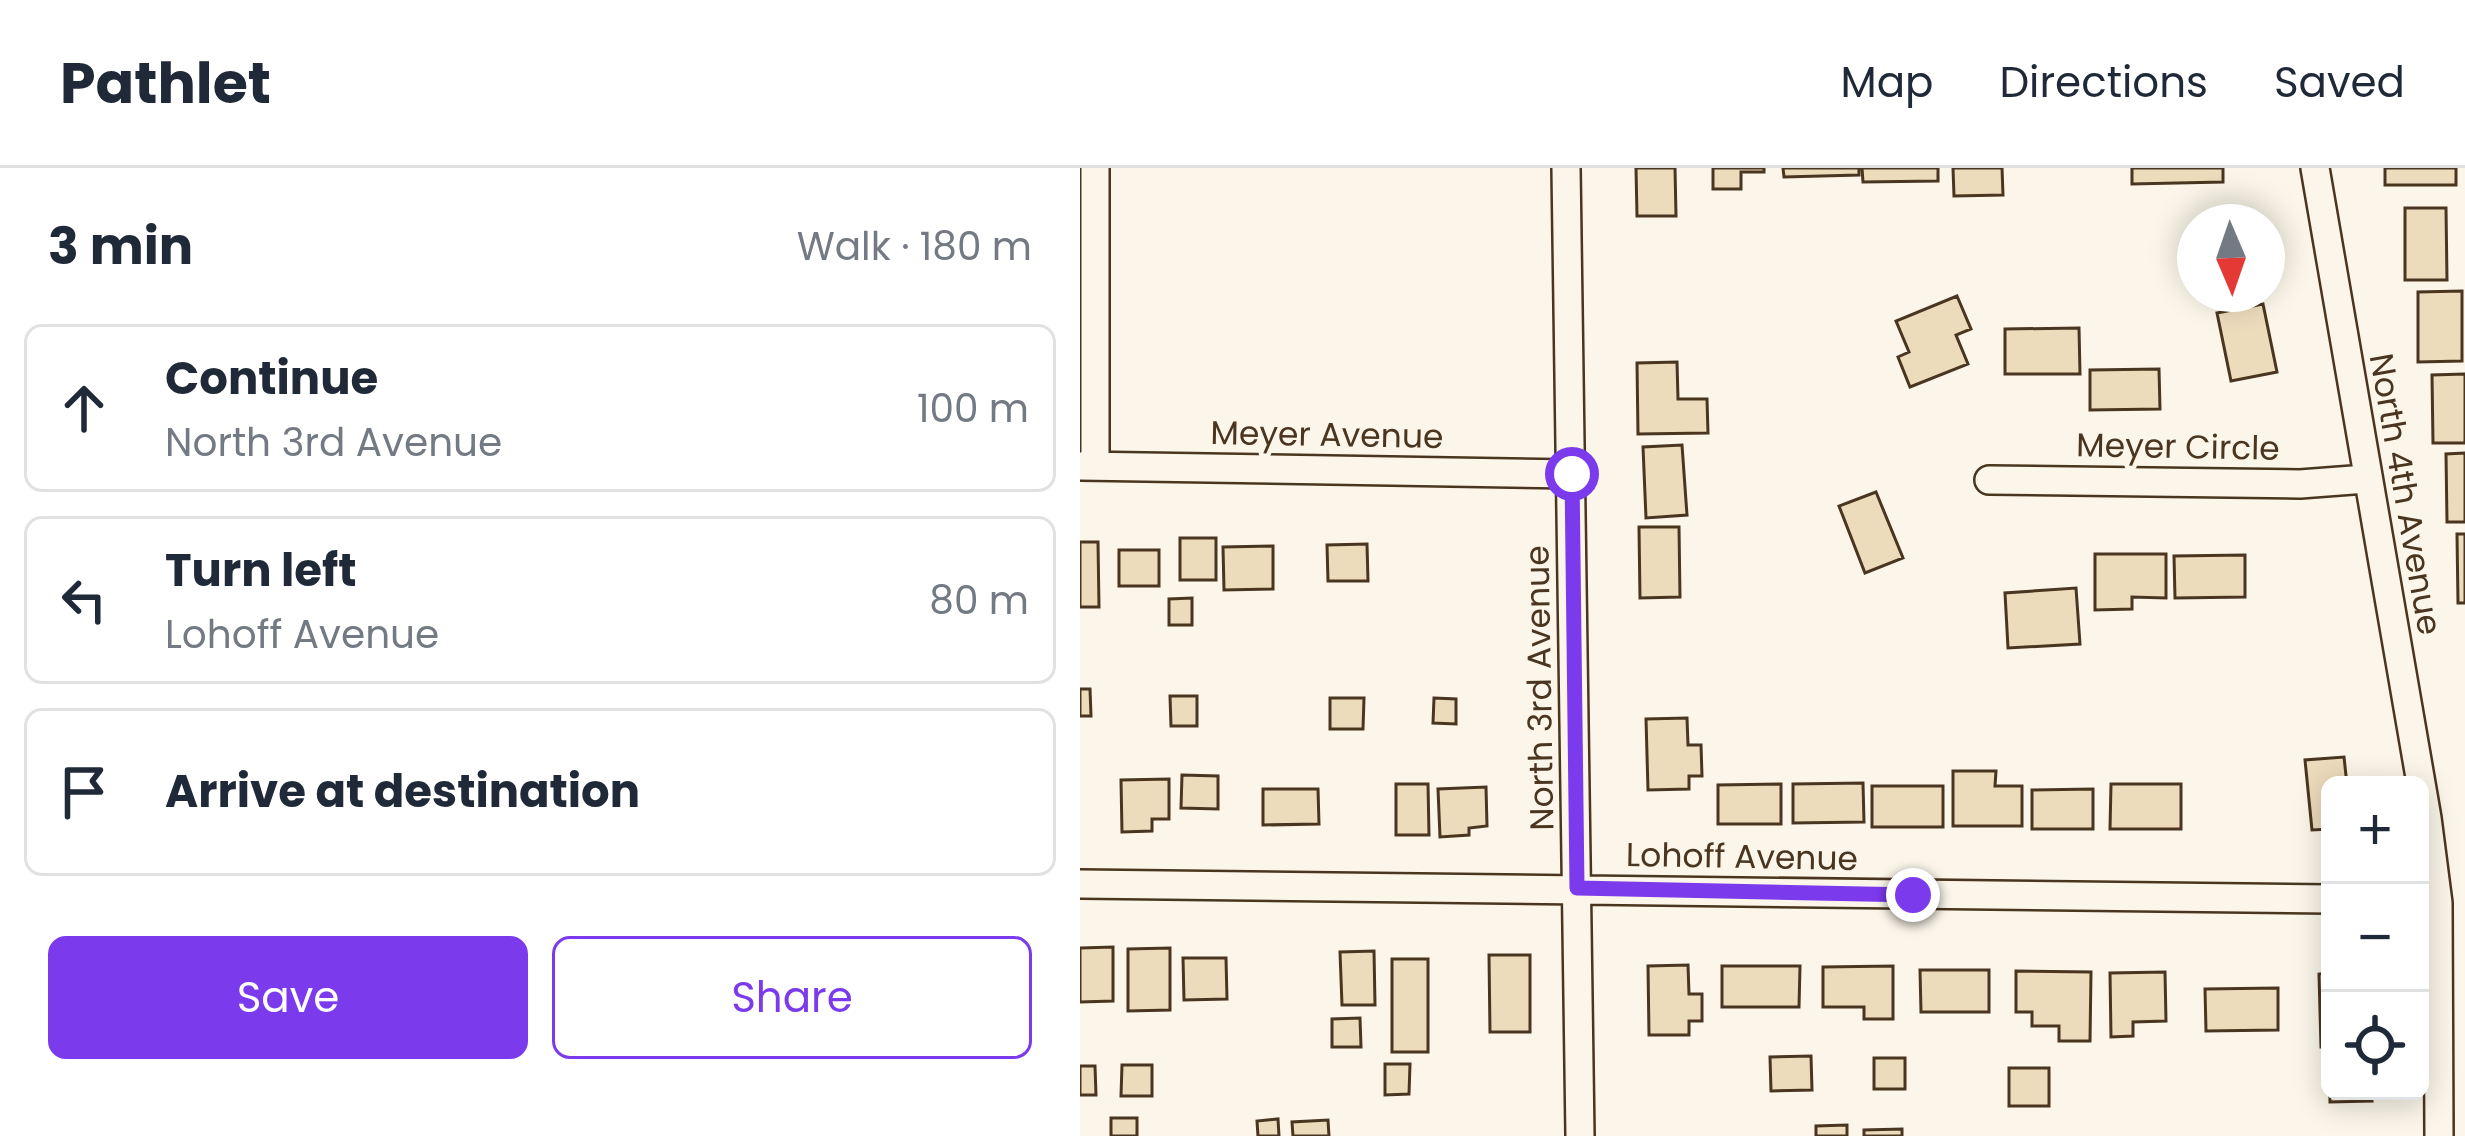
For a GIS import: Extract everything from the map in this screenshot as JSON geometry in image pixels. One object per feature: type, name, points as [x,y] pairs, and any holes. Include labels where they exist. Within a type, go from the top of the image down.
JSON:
[{"type":"street","points":[[1087,466],[1095,168]]},
{"type":"street","name":"North 3rd Avenue","points":[[1565,168],[1580,1136]]},
{"type":"street","name":"North 4th Avenue","points":[[2314,168],[2441,903],[2439,1136]]},
{"type":"street","name":"Meyer Avenue","points":[[1087,466],[1572,474]]},
{"type":"street","name":"Meyer Circle","points":[[1989,480],[2300,484],[2366,479]]},
{"type":"street","name":"Lohoff Avenue","points":[[1080,884],[2321,899]]},
{"type":"building","points":[[1636,168],[1675,168],[1676,216],[1637,216]]},
{"type":"building","points":[[1713,168],[1764,168],[1764,172],[1741,172],[1741,189],[1713,189]]},
{"type":"building","points":[[1783,168],[1859,168],[1859,175],[1784,177]]},
{"type":"building","points":[[1862,168],[1938,168],[1938,181],[1863,182]]},
{"type":"building","points":[[1953,168],[2002,168],[2003,195],[1954,196]]},
{"type":"building","points":[[2132,168],[2223,168],[2223,182],[2132,184]]},
{"type":"building","points":[[2385,168],[2456,168],[2456,185],[2385,185]]},
{"type":"building","points":[[2405,208],[2446,208],[2447,280],[2405,280]]},
{"type":"building","points":[[2462,291],[2462,361],[2418,362],[2418,292]]},
{"type":"building","points":[[1957,296],[1971,329],[1956,335],[1968,364],[1910,387],[1898,357],[1909,352],[1896,321]]},
{"type":"building","points":[[2265,312],[2277,372],[2231,381],[2217,313]]},
{"type":"building","points":[[2079,328],[2080,374],[2005,374],[2005,329]]},
{"type":"building","points":[[1677,362],[1678,399],[1707,399],[1708,433],[1638,434],[1637,363]]},
{"type":"building","points":[[2159,369],[2160,409],[2090,410],[2090,370]]},
{"type":"building","points":[[2465,374],[2465,443],[2433,443],[2432,375]]},
{"type":"building","points":[[1682,445],[1687,515],[1646,518],[1643,447]]},
{"type":"building","points":[[2465,453],[2465,522],[2447,522],[2446,454]]},
{"type":"building","points":[[1876,492],[1903,558],[1865,573],[1839,506]]},
{"type":"building","points":[[1639,527],[1679,527],[1680,597],[1640,598]]},
{"type":"building","points":[[2457,534],[2465,534],[2465,603],[2458,603]]},
{"type":"building","points":[[1180,538],[1216,538],[1216,580],[1180,580]]},
{"type":"building","points":[[1080,542],[1098,542],[1099,607],[1080,607]]},
{"type":"building","points":[[1367,544],[1368,581],[1328,581],[1327,545]]},
{"type":"building","points":[[1273,546],[1273,589],[1224,590],[1223,547]]},
{"type":"building","points":[[1119,550],[1159,550],[1159,586],[1119,586]]},
{"type":"building","points":[[2095,554],[2166,554],[2166,598],[2132,597],[2132,609],[2095,610]]},
{"type":"building","points":[[2245,555],[2245,597],[2175,598],[2174,556]]},
{"type":"building","points":[[2076,588],[2080,644],[2008,648],[2005,593]]},
{"type":"building","points":[[1192,598],[1192,625],[1169,625],[1169,599]]},
{"type":"building","points":[[1080,689],[1090,689],[1091,716],[1080,716]]},
{"type":"building","points":[[1170,696],[1197,696],[1197,726],[1171,726]]},
{"type":"building","points":[[1330,698],[1364,698],[1363,729],[1330,729]]},
{"type":"building","points":[[1434,698],[1456,699],[1456,724],[1433,723]]},
{"type":"building","points":[[1687,718],[1688,745],[1701,745],[1702,776],[1689,776],[1689,789],[1648,790],[1646,719]]},
{"type":"building","points":[[2344,757],[2346,776],[2321,776],[2321,830],[2312,830],[2305,760]]},
{"type":"building","points":[[1953,771],[1996,771],[1995,786],[2022,786],[2022,826],[1953,826]]},
{"type":"building","points":[[1182,775],[1218,776],[1218,809],[1181,808]]},
{"type":"building","points":[[1169,779],[1169,819],[1152,819],[1152,831],[1122,832],[1121,780]]},
{"type":"building","points":[[1863,783],[1864,822],[1793,823],[1793,784]]},
{"type":"building","points":[[1396,784],[1428,784],[1429,835],[1396,835]]},
{"type":"building","points":[[1781,784],[1781,824],[1718,824],[1718,785]]},
{"type":"building","points":[[2111,784],[2181,784],[2181,829],[2110,829]]},
{"type":"building","points":[[1872,786],[1943,786],[1943,827],[1872,827]]},
{"type":"building","points":[[1486,787],[1487,826],[1469,828],[1469,835],[1440,837],[1438,789]]},
{"type":"building","points":[[1263,789],[1318,789],[1319,824],[1263,825]]},
{"type":"building","points":[[2093,789],[2093,829],[2032,829],[2032,790]]},
{"type":"building","points":[[1113,947],[1113,1001],[1080,1002],[1080,948]]},
{"type":"building","points":[[1170,948],[1170,1010],[1128,1011],[1128,949]]},
{"type":"building","points":[[1374,951],[1375,1005],[1342,1005],[1340,952]]},
{"type":"building","points":[[1489,955],[1530,955],[1530,1032],[1490,1032]]},
{"type":"building","points":[[1183,958],[1226,958],[1227,999],[1184,1000]]},
{"type":"building","points":[[1392,959],[1428,959],[1428,1052],[1392,1052]]},
{"type":"building","points":[[1688,965],[1689,994],[1702,994],[1702,1021],[1689,1021],[1689,1035],[1649,1035],[1648,966]]},
{"type":"building","points":[[1722,966],[1800,966],[1799,1007],[1722,1007]]},
{"type":"building","points":[[1893,966],[1893,1019],[1864,1019],[1864,1007],[1823,1007],[1823,967]]},
{"type":"building","points":[[1920,970],[1989,970],[1989,1012],[1921,1012]]},
{"type":"building","points":[[2016,971],[2091,972],[2090,1041],[2059,1041],[2059,1026],[2032,1026],[2032,1012],[2016,1012]]},
{"type":"building","points":[[2165,972],[2166,1021],[2133,1022],[2133,1036],[2111,1037],[2110,973]]},
{"type":"building","points":[[2278,988],[2278,1030],[2206,1031],[2205,989]]},
{"type":"building","points":[[1360,1018],[1361,1047],[1332,1047],[1332,1019]]},
{"type":"building","points":[[1811,1056],[1812,1090],[1771,1091],[1770,1057]]},
{"type":"building","points":[[1874,1058],[1905,1058],[1905,1089],[1874,1089]]},
{"type":"building","points":[[1385,1064],[1410,1064],[1409,1094],[1385,1095]]},
{"type":"building","points":[[1122,1065],[1152,1065],[1152,1096],[1121,1096]]},
{"type":"building","points":[[1080,1066],[1095,1066],[1096,1095],[1080,1095]]},
{"type":"building","points":[[2009,1068],[2049,1068],[2049,1106],[2009,1106]]},
{"type":"building","points":[[1111,1118],[1137,1118],[1137,1136],[1111,1136]]},
{"type":"building","points":[[1278,1119],[1279,1136],[1258,1136],[1257,1121]]},
{"type":"building","points":[[1328,1120],[1329,1136],[1293,1136],[1292,1122]]},
{"type":"building","points":[[1847,1125],[1847,1136],[1816,1136],[1816,1126]]},
{"type":"building","points":[[1902,1129],[1902,1136],[1864,1136],[1864,1130]]},
{"type":"route","points":[[1572,474],[1577,888],[1913,895]]}]
